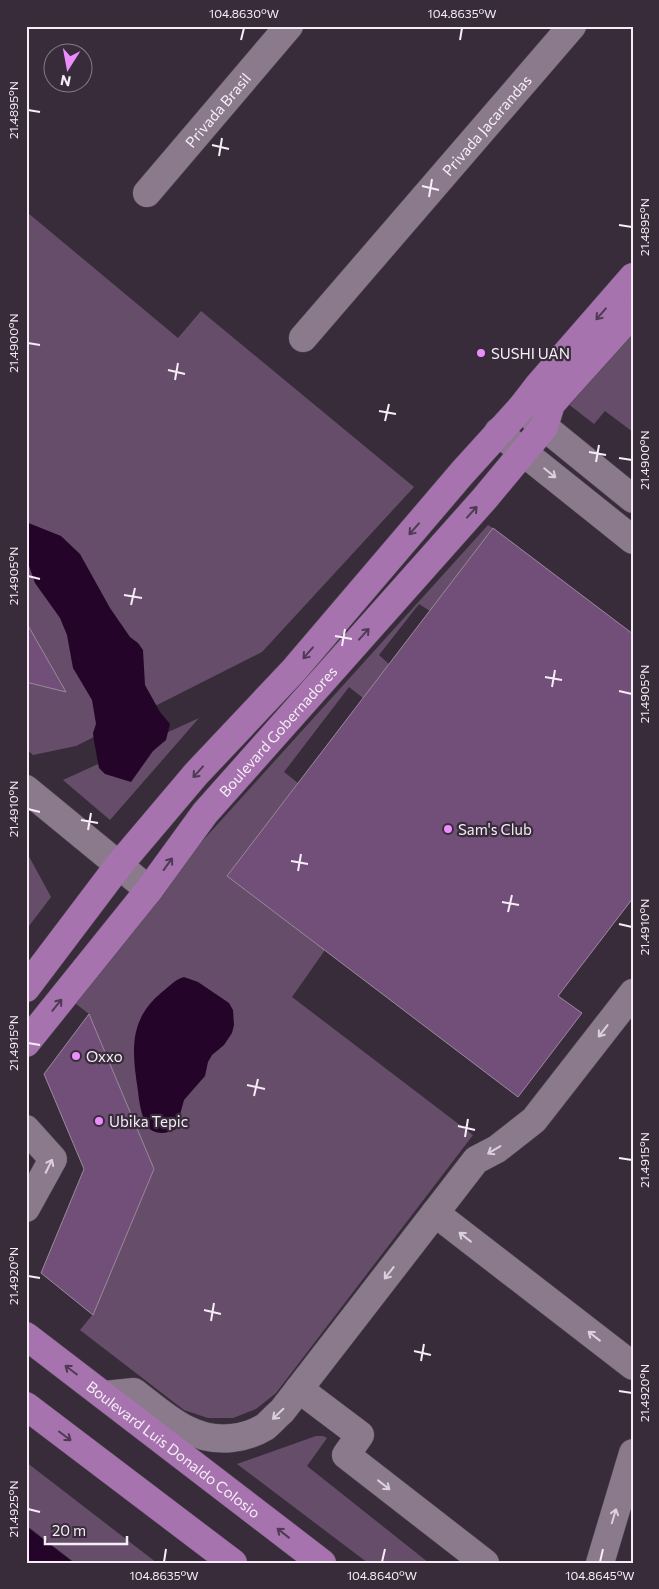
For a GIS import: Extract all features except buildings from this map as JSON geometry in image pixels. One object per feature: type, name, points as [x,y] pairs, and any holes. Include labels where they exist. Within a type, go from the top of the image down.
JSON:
[{"type":"main road","name":"Boulevard Gobernadores","points":[[26,988],[119,865],[196,774],[294,670],[633,278]]},
{"type":"main road","name":"Boulevard Gobernadores","points":[[26,1043],[149,890],[205,813],[485,498],[544,427],[551,404],[633,313]]},
{"type":"main road","name":"Boulevard Luis Donaldo Colosio","points":[[26,1336],[322,1563]]},
{"type":"main road","points":[[26,1406],[233,1563]]},
{"type":"street","name":"Privada Brasil","points":[[147,193],[289,26]]},
{"type":"street","name":"Privada Jacarandas","points":[[303,338],[572,26]]},
{"type":"street","points":[[521,408],[633,499]]},
{"type":"street","points":[[498,432],[633,540]]},
{"type":"street","points":[[26,789],[149,890]]},
{"type":"street","points":[[104,1395],[134,1392],[175,1424],[196,1435],[219,1440],[243,1437],[264,1427],[282,1411],[476,1160],[497,1149],[534,1120],[633,993]]},
{"type":"street","points":[[26,1130],[53,1159],[26,1208]]},
{"type":"street","points":[[435,1213],[633,1366]]},
{"type":"street","points":[[299,1389],[360,1435],[346,1456],[485,1563]]},
{"type":"street","points":[[600,1563],[633,1453]]},
{"type":"shaded area","points":[[28,213],[178,338],[201,311],[414,487],[262,652],[76,746],[33,755],[26,749],[26,215]]},
{"type":"shaded area","points":[[633,328],[633,432],[605,411],[594,424],[567,403]]},
{"type":"shaded area","points":[[26,522],[61,536],[80,554],[110,608],[130,637],[143,650],[145,685],[160,712],[170,724],[166,740],[153,751],[131,782],[105,774],[99,768],[93,733],[96,724],[92,700],[73,668],[67,635],[60,618],[35,583],[29,566],[26,565]]},
{"type":"shaded area","points":[[488,525],[493,528],[430,611],[419,604],[379,655],[389,664],[363,698],[349,687],[284,772],[298,783],[227,876],[325,950],[292,997],[473,1135],[276,1393],[256,1409],[233,1418],[208,1418],[184,1410],[80,1330],[93,1314],[154,1169],[89,1014],[75,1003],[187,858]]},
{"type":"shaded area","points":[[199,718],[110,820],[63,780]]},
{"type":"shaded area","points":[[26,851],[51,897],[26,930]]},
{"type":"shaded area","points":[[184,977],[198,982],[229,1003],[233,1010],[234,1025],[232,1033],[224,1045],[212,1055],[208,1062],[205,1076],[184,1100],[176,1129],[157,1133],[151,1130],[145,1122],[139,1100],[134,1063],[135,1037],[143,1014],[151,1003],[172,983]]},
{"type":"shaded area","points":[[316,1436],[327,1438],[307,1466],[429,1563],[368,1563],[237,1464]]},
{"type":"shaded area","points":[[26,1462],[157,1563],[75,1563],[26,1525]]},
{"type":"shaded area","points":[[26,1526],[74,1563],[26,1563]]},
{"type":"place","name":"SUSHI UAN","points":[[481,353]]},
{"type":"place","name":"Sam's Club","points":[[448,829]]},
{"type":"place","name":"Oxxo","points":[[76,1056]]},
{"type":"place","name":"Ubika Tepic","points":[[99,1121]]}]
